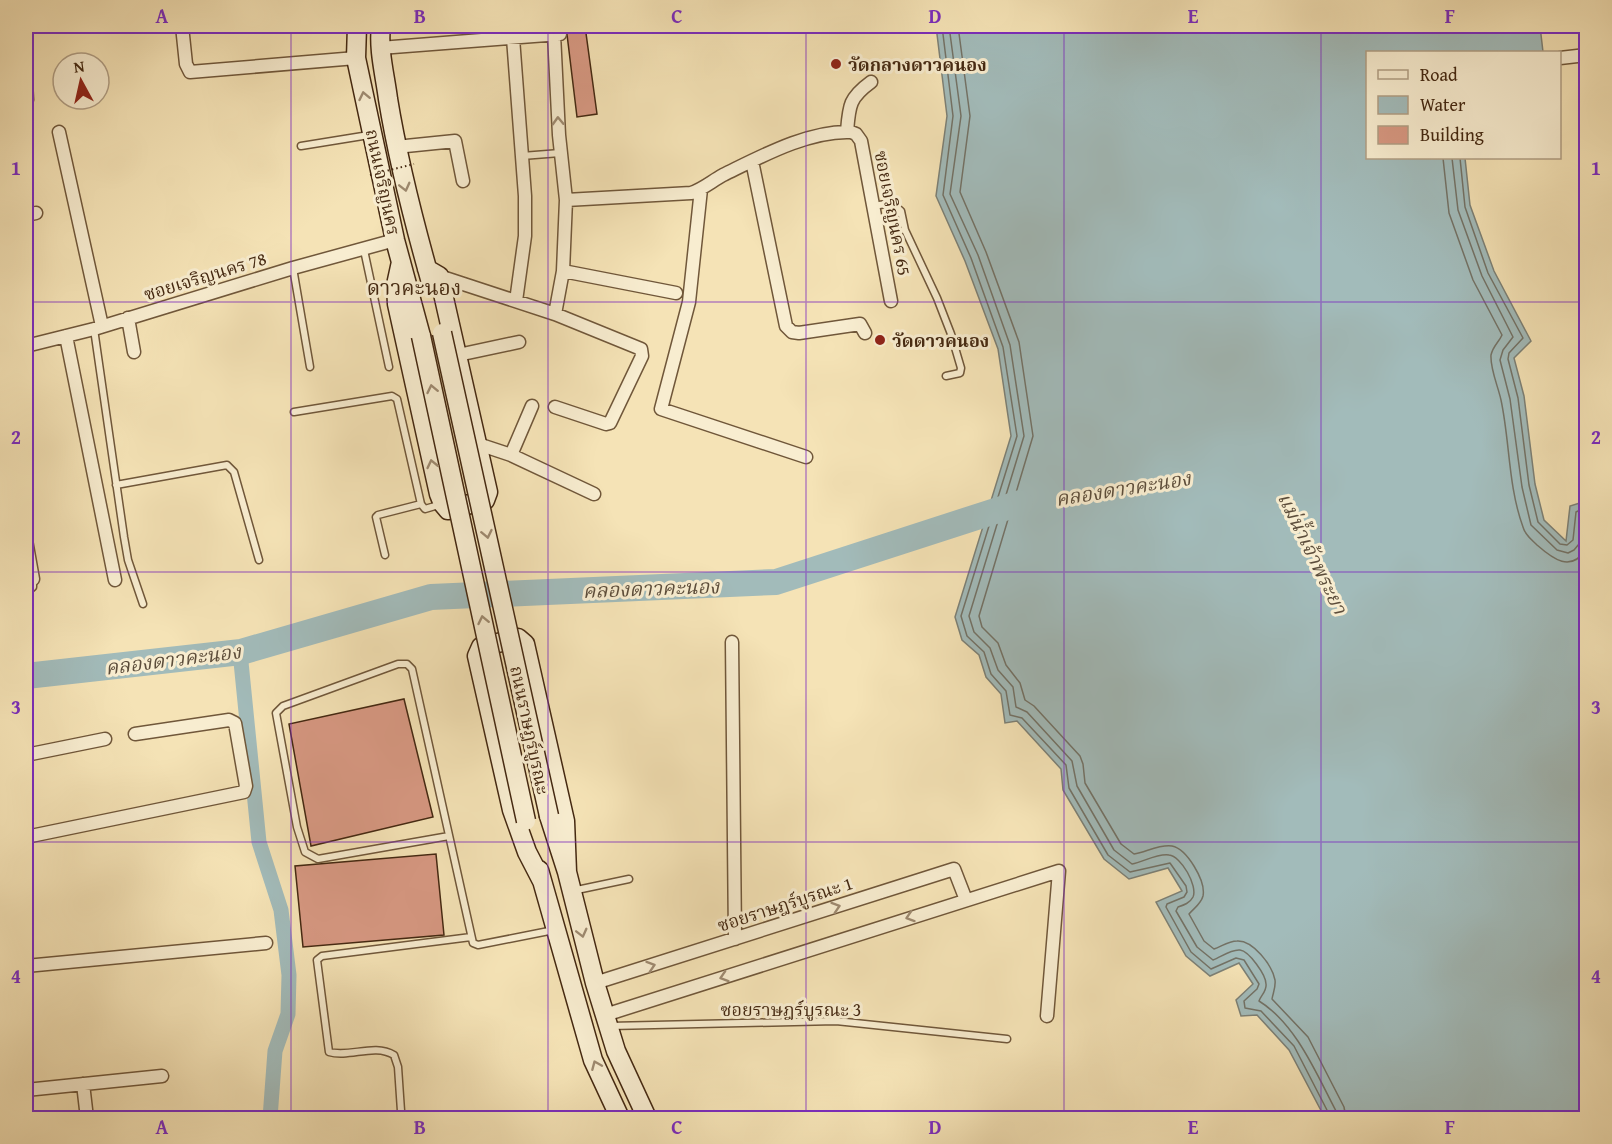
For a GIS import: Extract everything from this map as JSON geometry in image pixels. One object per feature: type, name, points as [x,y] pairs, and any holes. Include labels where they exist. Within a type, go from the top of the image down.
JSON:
[{"type":"main road","name":"ถนนเจริญนคร","points":[[357,26],[356,58],[395,240],[421,336]]},
{"type":"main road","name":"ถนนเจริญนคร","points":[[381,26],[380,48],[396,147],[405,187],[433,273],[442,333]]},
{"type":"main road","points":[[401,262],[396,285],[397,304],[424,432],[443,504],[448,510],[485,500],[488,492],[458,355],[433,273]]},
{"type":"main road","name":"ถนนราษฎร์บูรณะ","points":[[442,333],[549,816],[567,872],[615,1051],[647,1119]]},
{"type":"main road","name":"ถนนราษฎร์บูรณะ","points":[[421,336],[526,821],[593,1060],[620,1119]]},
{"type":"main road","points":[[542,881],[527,852],[512,810],[477,656],[481,647],[518,638],[525,644],[565,821],[567,872]]},
{"type":"street","points":[[182,26],[186,64],[190,72],[356,58]]},
{"type":"street","points":[[380,48],[558,34],[560,153],[566,200],[563,271],[555,314]]},
{"type":"street","points":[[513,38],[522,156],[525,236],[516,301]]},
{"type":"street","points":[[1561,58],[1587,55]]},
{"type":"street","points":[[566,200],[691,193],[770,152],[815,137],[847,132],[849,104],[861,90],[872,82]]},
{"type":"street","points":[[59,132],[98,328]]},
{"type":"street","name":"ซอยเจริญนคร 65","points":[[847,132],[856,134],[861,141],[891,301]]},
{"type":"street","points":[[396,147],[455,141],[463,181]]},
{"type":"street","points":[[752,162],[786,326],[792,332],[799,333],[860,324],[865,333]]},
{"type":"street","points":[[701,189],[689,302],[661,409],[806,457]]},
{"type":"street","name":"ซอยเจริญนคร 78","points":[[26,346],[98,328],[293,268],[395,240]]},
{"type":"street","points":[[563,271],[676,293]]},
{"type":"street","points":[[433,273],[555,314],[641,349],[642,356],[610,423],[606,424],[555,407]]},
{"type":"street","points":[[128,318],[134,352]]},
{"type":"street","points":[[66,336],[114,580]]},
{"type":"street","points":[[458,355],[519,342]]},
{"type":"street","points":[[511,455],[532,406]]},
{"type":"street","points":[[478,444],[511,455],[594,494]]},
{"type":"street","points":[[26,540],[33,579]]},
{"type":"street","points":[[732,642],[735,939]]},
{"type":"street","points":[[26,837],[244,792],[246,786],[235,723],[229,720],[135,734]]},
{"type":"street","points":[[26,756],[105,739]]},
{"type":"street","name":"ซอยราษฎร์บูรณะ 1","points":[[595,983],[954,869],[966,900]]},
{"type":"street","points":[[607,1021],[1059,871],[1047,1016]]},
{"type":"street","points":[[26,966],[266,943]]},
{"type":"street","points":[[26,1090],[162,1076]]},
{"type":"street","points":[[84,1084],[87,1119]]},
{"type":"lane","points":[[26,26],[30,100]]},
{"type":"lane","points":[[301,146],[372,134]]},
{"type":"lane","points":[[522,156],[560,153]]},
{"type":"lane","points":[[872,206],[892,203],[901,211],[905,230],[948,325],[961,368],[960,373],[946,376]]},
{"type":"lane","points":[[364,250],[389,367]]},
{"type":"lane","points":[[293,268],[310,367]]},
{"type":"lane","points":[[98,328],[116,485],[128,560],[143,604]]},
{"type":"lane","points":[[294,412],[386,396],[397,399],[421,504],[425,509],[443,504]]},
{"type":"lane","points":[[116,485],[227,465],[234,472],[259,560]]},
{"type":"lane","points":[[385,555],[376,517],[421,504]]},
{"type":"lane","points":[[26,592],[33,587],[33,579]]},
{"type":"lane","points":[[449,836],[318,860],[305,852],[295,817],[276,713],[283,706],[398,664],[407,664],[412,669],[473,943],[478,945],[557,930]]},
{"type":"lane","points":[[572,891],[629,879]]},
{"type":"lane","points":[[401,1111],[398,1067],[394,1055],[377,1050],[329,1052],[317,960],[322,956],[471,937]]},
{"type":"lane","name":"ซอยราษฎร์บูรณะ 3","points":[[607,1021],[836,1021],[1007,1039]]},
{"type":"path","points":[[370,176],[414,164]]},
{"type":"water","name":"แม่น้ำเจ้าพระยา","points":[[936,26],[1540,26],[1543,51],[1366,51],[1366,159],[1465,159],[1470,205],[1494,271],[1531,341],[1514,358],[1524,396],[1535,484],[1544,520],[1566,541],[1570,506],[1586,501],[1586,1118],[1325,1118],[1289,1050],[1257,1015],[1241,1016],[1236,1000],[1253,984],[1239,963],[1210,976],[1186,956],[1156,902],[1182,891],[1168,868],[1129,879],[1104,859],[1063,790],[1061,769],[1017,721],[1005,723],[1001,694],[986,677],[979,655],[962,640],[955,617],[1011,436],[998,349],[965,261],[936,196],[947,116]]},
{"type":"building","points":[[566,26],[585,26],[597,114],[577,117]]},
{"type":"building","points":[[404,699],[433,817],[311,846],[289,724]]},
{"type":"building","points":[[436,854],[444,935],[303,947],[295,866]]},
{"type":"waterway","name":"คลองดาวคะนอง","points":[[26,676],[241,652],[431,597],[776,582],[1020,503]]},
{"type":"waterway","points":[[240,652],[259,842],[281,910],[289,975],[288,1014],[275,1051],[270,1118]]},
{"type":"place","name":"วัดกลางดาวคนอง","points":[[836,64]]},
{"type":"place","name":"วัดดาวคนอง","points":[[880,340]]},
{"type":"district","name":"ดาวคะนอง","points":[[414,287]]}]
